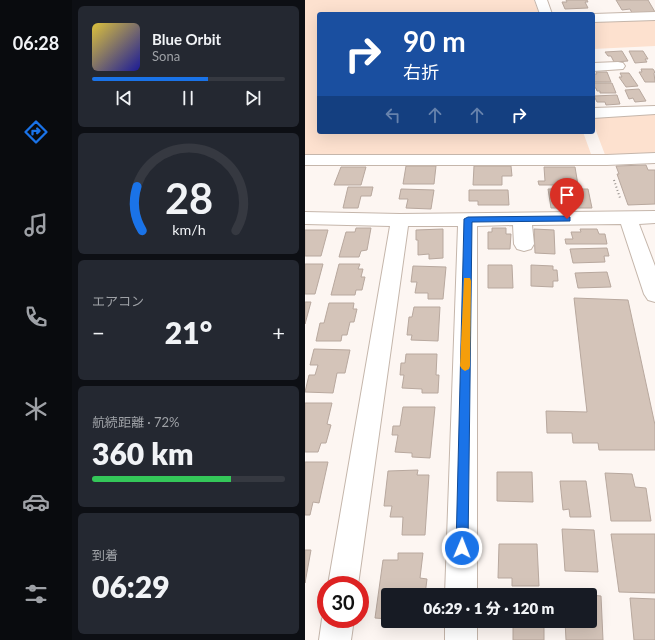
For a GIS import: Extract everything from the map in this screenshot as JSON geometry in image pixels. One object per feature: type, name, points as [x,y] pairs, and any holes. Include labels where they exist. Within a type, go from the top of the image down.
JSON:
[{"type":"street","points":[[541,0],[545,12]]},
{"type":"street","points":[[595,18],[655,16]]},
{"type":"street","points":[[595,67],[618,66]]},
{"type":"street","points":[[595,113],[655,110]]},
{"type":"street","points":[[305,160],[607,160],[655,158]]},
{"type":"street","points":[[305,218],[400,220],[655,217]]},
{"type":"street","points":[[628,218],[655,294]]},
{"type":"street","points":[[461,588],[468,219]]},
{"type":"street","points":[[522,219],[524,244]]},
{"type":"street","points":[[344,576],[400,220]]},
{"type":"street","points":[[335,640],[337,628]]},
{"type":"street","points":[[461,628],[461,640]]},
{"type":"shaded area","points":[[305,0],[534,0],[538,12],[317,12],[317,134],[584,134],[591,154],[305,155]]},
{"type":"shaded area","points":[[655,16],[655,46],[595,49],[595,18]]},
{"type":"shaded area","points":[[655,110],[655,158],[607,160],[595,128],[595,113]]},
{"type":"building","points":[[566,0],[587,0],[588,2],[585,2],[588,8],[565,9],[562,2],[567,2]]},
{"type":"building","points":[[616,0],[648,0],[655,12],[632,13],[630,9],[622,10]]},
{"type":"building","points":[[622,51],[628,61],[614,62],[611,56],[608,56],[605,52]]},
{"type":"building","points":[[629,51],[643,51],[648,59],[645,59],[647,62],[635,63]]},
{"type":"building","points":[[641,69],[653,69],[655,72],[655,82],[645,82],[639,72],[642,72]]},
{"type":"building","points":[[596,72],[607,72],[611,82],[595,82],[595,74],[597,74]]},
{"type":"building","points":[[620,73],[629,73],[638,86],[626,87],[619,77],[622,77]]},
{"type":"building","points":[[595,83],[612,83],[616,93],[600,93],[600,91],[597,91]]},
{"type":"building","points":[[639,89],[646,101],[635,102],[633,98],[629,99],[625,90]]},
{"type":"building","points":[[617,95],[620,104],[606,105],[605,102],[597,102],[595,96]]},
{"type":"building","points":[[646,165],[648,170],[655,170],[655,204],[628,205],[617,174],[619,174],[616,166]]},
{"type":"building","points":[[406,166],[436,166],[434,184],[403,184]]},
{"type":"building","points":[[474,166],[511,166],[512,176],[502,176],[502,185],[473,185]]},
{"type":"building","points":[[341,167],[366,167],[361,185],[334,185]]},
{"type":"building","points":[[544,167],[575,167],[578,185],[539,185],[538,181],[545,181]]},
{"type":"building","points":[[348,187],[373,187],[371,196],[361,196],[358,208],[343,208]]},
{"type":"building","points":[[401,189],[434,190],[431,209],[406,208],[408,199],[399,199]]},
{"type":"building","points":[[548,189],[588,189],[592,208],[551,208]]},
{"type":"building","points":[[469,190],[508,190],[509,205],[478,205],[478,201],[469,201]]},
{"type":"building","points":[[356,228],[371,228],[367,250],[361,251],[359,257],[339,257],[346,232],[355,232]]},
{"type":"building","points":[[492,228],[506,228],[506,234],[511,234],[510,249],[488,249],[488,232],[492,232]]},
{"type":"building","points":[[443,229],[443,258],[429,259],[429,254],[418,255],[416,230]]},
{"type":"building","points":[[534,229],[554,230],[555,254],[535,253]]},
{"type":"building","points":[[580,229],[597,229],[599,234],[605,234],[607,244],[566,244],[565,239],[573,239],[571,232],[581,232]]},
{"type":"building","points":[[305,230],[328,230],[321,256],[305,256]]},
{"type":"building","points":[[607,248],[609,256],[604,256],[605,262],[573,263],[570,249]]},
{"type":"building","points":[[305,264],[323,264],[315,294],[305,294]]},
{"type":"building","points":[[339,264],[360,264],[358,269],[363,269],[361,277],[365,277],[362,290],[356,290],[355,295],[331,295]]},
{"type":"building","points":[[488,265],[512,265],[513,288],[488,288]]},
{"type":"building","points":[[531,265],[553,266],[553,270],[557,270],[558,281],[553,281],[553,287],[531,286]]},
{"type":"building","points":[[413,266],[446,267],[443,299],[428,299],[428,293],[415,293],[417,282],[411,282]]},
{"type":"building","points":[[607,272],[611,287],[578,288],[575,273]]},
{"type":"building","points":[[574,298],[628,300],[655,425],[655,450],[599,450],[598,443],[573,443],[572,433],[547,433],[546,411],[587,412]]},
{"type":"building","points":[[305,302],[311,302],[305,324]]},
{"type":"building","points":[[329,303],[354,303],[353,309],[357,309],[354,322],[350,322],[347,335],[342,335],[341,341],[316,341],[320,323],[324,323]]},
{"type":"building","points":[[414,307],[440,307],[438,341],[411,340],[412,335],[407,335],[409,317],[412,317]]},
{"type":"building","points":[[314,349],[350,350],[345,373],[337,373],[333,393],[305,392],[309,375],[315,375],[318,365],[310,365]]},
{"type":"building","points":[[406,354],[437,354],[436,375],[439,375],[438,393],[422,393],[422,389],[402,388],[404,375],[400,375],[401,363],[405,363]]},
{"type":"building","points":[[305,403],[332,403],[327,424],[331,425],[326,443],[321,443],[318,452],[305,452]]},
{"type":"building","points":[[403,407],[435,407],[430,458],[412,457],[412,453],[395,452],[398,435],[392,435],[393,426],[400,426]]},
{"type":"building","points":[[305,462],[328,462],[319,503],[313,502],[310,515],[305,515]]},
{"type":"building","points":[[418,470],[417,475],[429,475],[425,535],[402,535],[403,517],[390,517],[392,506],[384,506],[388,471]]},
{"type":"building","points":[[497,472],[532,472],[533,502],[497,501]]},
{"type":"building","points":[[605,473],[632,474],[635,487],[646,488],[651,521],[611,521]]},
{"type":"building","points":[[560,481],[586,481],[591,517],[570,517],[569,509],[563,510]]},
{"type":"building","points":[[562,529],[594,530],[598,572],[565,571]]},
{"type":"building","points":[[611,534],[655,534],[655,593],[619,592]]},
{"type":"building","points":[[499,544],[537,544],[539,586],[512,586],[512,578],[498,578]]},
{"type":"building","points":[[305,550],[311,550],[305,583]]},
{"type":"building","points":[[398,553],[423,553],[420,578],[427,579],[426,588],[381,588],[381,618],[375,618],[383,560],[398,560]]},
{"type":"building","points":[[597,596],[601,596],[603,640],[566,640],[565,628],[597,628]]},
{"type":"building","points":[[630,598],[655,599],[655,640],[634,640]]},
{"type":"building","points":[[513,628],[544,628],[544,640],[513,640]]},
{"type":"slow traffic","points":[[465,366],[467,281]]},
{"type":"route","points":[[462,548],[468,219],[567,219]]}]
